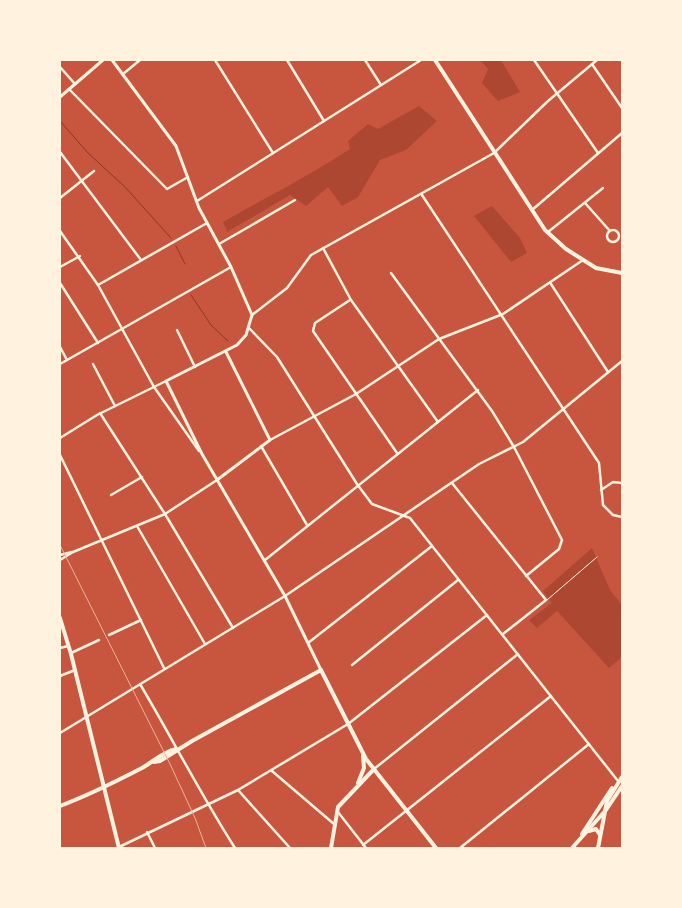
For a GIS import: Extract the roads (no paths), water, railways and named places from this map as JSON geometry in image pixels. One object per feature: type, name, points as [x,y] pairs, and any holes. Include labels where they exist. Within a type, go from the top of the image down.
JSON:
[{"type":"main road","points":[[435,60],[494,153],[548,232],[566,249],[596,268],[622,273]]},
{"type":"main road","points":[[60,618],[71,653],[119,847]]},
{"type":"main road","points":[[60,806],[104,789],[154,762],[160,761],[178,748],[321,670],[363,754],[436,848]]},
{"type":"main road","points":[[358,785],[364,768],[363,754]]},
{"type":"main road","points":[[329,847],[337,810],[374,769]]},
{"type":"main road","points":[[580,838],[605,796],[622,777]]},
{"type":"main road","points":[[598,848],[607,801],[618,781]]},
{"type":"main road","points":[[572,848],[606,810],[622,786]]},
{"type":"main road","points":[[580,838],[592,829],[597,830],[601,836]]},
{"type":"street","points":[[60,97],[103,60]]},
{"type":"street","points":[[60,438],[100,413],[226,352],[242,340],[249,328],[252,315],[231,267],[196,202],[176,146],[112,60]]},
{"type":"street","points":[[123,74],[140,60]]},
{"type":"street","points":[[215,60],[273,153]]},
{"type":"street","points":[[287,60],[324,121]]},
{"type":"street","points":[[365,60],[381,85]]},
{"type":"street","points":[[196,202],[421,60]]},
{"type":"street","points":[[534,60],[598,153]]},
{"type":"street","points":[[252,315],[287,288],[307,259],[323,248],[494,153],[557,94],[597,60]]},
{"type":"street","points":[[592,64],[622,108]]},
{"type":"street","points":[[60,67],[75,84]]},
{"type":"street","points":[[69,89],[167,189],[188,177]]},
{"type":"street","points":[[532,210],[622,133]]},
{"type":"street","points":[[60,152],[141,260]]},
{"type":"street","points":[[60,198],[94,171]]},
{"type":"street","points":[[548,232],[603,188]]},
{"type":"street","points":[[422,194],[602,468],[601,490],[603,505],[606,510],[622,517]]},
{"type":"street","points":[[219,244],[295,200]]},
{"type":"street","points":[[586,203],[610,231],[618,232],[617,241],[612,242],[607,239],[610,231]]},
{"type":"street","points":[[98,285],[207,223]]},
{"type":"street","points":[[60,231],[80,256],[98,285],[154,387],[202,454],[218,480],[285,596],[321,670]]},
{"type":"street","points":[[323,248],[350,300],[438,422]]},
{"type":"street","points":[[60,267],[80,256]]},
{"type":"street","points":[[60,560],[73,552],[165,514],[218,480],[270,440],[356,394],[439,338],[501,315],[551,284],[583,260]]},
{"type":"street","points":[[60,364],[231,267]]},
{"type":"street","points":[[391,273],[478,390],[514,447],[562,540],[559,549],[526,576]]},
{"type":"street","points":[[60,282],[98,343]]},
{"type":"street","points":[[551,284],[608,372]]},
{"type":"street","points":[[350,300],[316,323],[313,331],[397,453]]},
{"type":"street","points":[[249,328],[272,349],[357,484],[372,504],[410,518],[618,781]]},
{"type":"street","points":[[176,330],[195,367]]},
{"type":"street","points":[[60,347],[67,360]]},
{"type":"street","points":[[226,352],[270,440]]},
{"type":"street","points":[[60,733],[285,596],[479,464],[514,447],[533,435],[622,361]]},
{"type":"street","points":[[93,364],[115,406]]},
{"type":"street","points":[[166,381],[202,454]]},
{"type":"street","points":[[265,560],[357,484],[478,390]]},
{"type":"street","points":[[100,413],[165,514],[233,628]]},
{"type":"street","points":[[261,446],[307,525]]},
{"type":"street","points":[[60,456],[164,668]]},
{"type":"street","points":[[111,495],[142,477]]},
{"type":"street","points":[[601,490],[612,482],[622,483]]},
{"type":"street","points":[[452,483],[546,600],[503,634]]},
{"type":"street","points":[[138,526],[204,644]]},
{"type":"street","points":[[308,643],[432,546]]},
{"type":"street","points":[[60,555],[73,552]]},
{"type":"street","points":[[352,665],[458,580]]},
{"type":"street","points":[[119,847],[238,790],[348,724],[487,615]]},
{"type":"street","points":[[109,635],[141,620]]},
{"type":"street","points":[[71,653],[99,640]]},
{"type":"street","points":[[60,648],[68,646]]},
{"type":"street","points":[[374,769],[518,654]]},
{"type":"street","points":[[60,676],[75,670]]},
{"type":"street","points":[[140,684],[178,748],[207,804],[235,848]]},
{"type":"street","points":[[363,845],[551,696]]},
{"type":"street","points":[[460,848],[589,744]]},
{"type":"street","points":[[272,771],[334,824]]},
{"type":"street","points":[[238,790],[290,848]]},
{"type":"street","points":[[337,810],[366,848]]},
{"type":"street","points":[[147,832],[155,848]]},
{"type":"lane","points":[[546,600],[597,557]]},
{"type":"waterway","points":[[60,121],[88,153],[125,187],[171,238]]},
{"type":"waterway","points":[[176,246],[185,264]]},
{"type":"waterway","points":[[191,295],[211,325],[228,341]]},
{"type":"railway","points":[[60,545],[170,764],[195,818],[206,848]]}]
